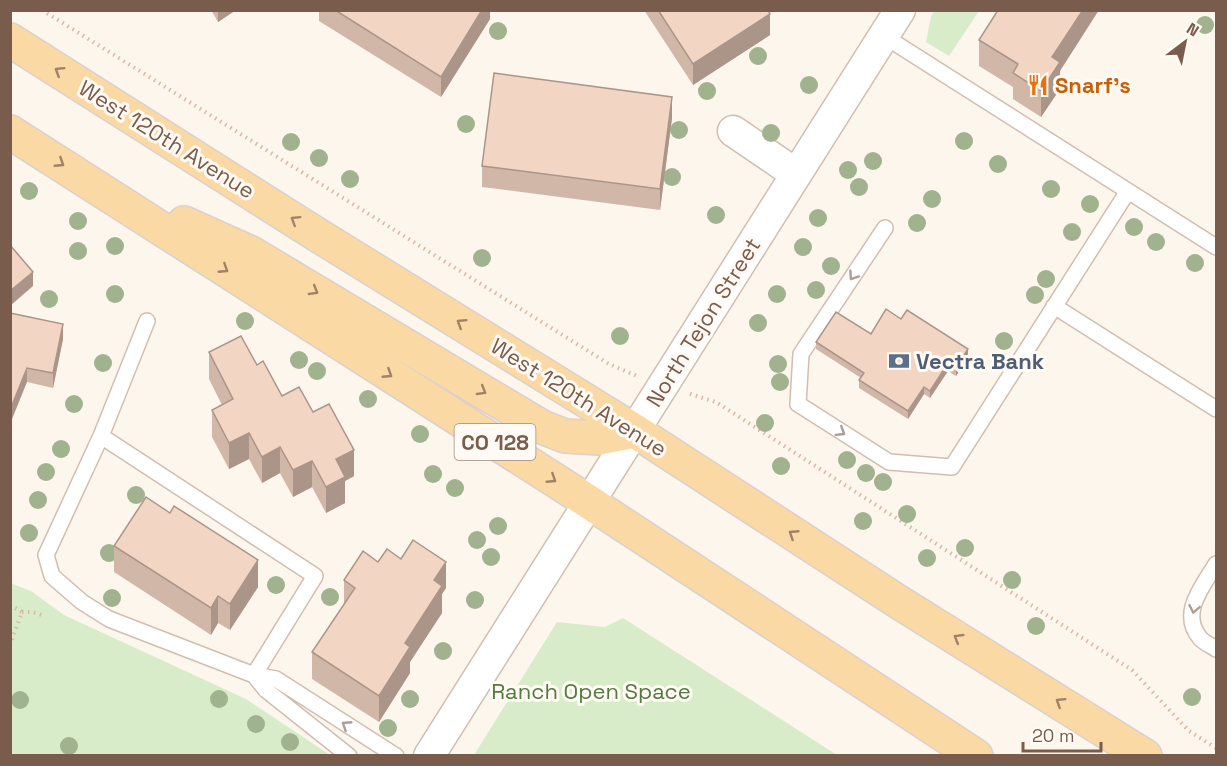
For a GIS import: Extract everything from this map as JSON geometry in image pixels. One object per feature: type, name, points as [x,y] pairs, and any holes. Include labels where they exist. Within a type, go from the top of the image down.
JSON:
[{"type":"main road","name":"West 120th Avenue","points":[[10,40],[316,234],[635,431],[897,601],[1145,756]]},
{"type":"main road","name":"CO 128","points":[[10,132],[589,502],[976,756]]},
{"type":"main road","points":[[92,184],[251,253],[542,427],[565,436],[599,438],[635,431]]},
{"type":"street","name":"North Tejon Street","points":[[429,756],[900,10]]},
{"type":"street","points":[[733,131],[796,174]]},
{"type":"lane","points":[[884,36],[1216,247]]},
{"type":"lane","points":[[885,228],[801,354],[798,405],[889,462],[952,467],[1128,191]]},
{"type":"lane","points":[[1054,306],[1216,409]]},
{"type":"lane","points":[[147,321],[101,436],[46,555],[52,576],[82,603],[109,619],[254,675],[276,679],[396,756]]},
{"type":"lane","points":[[101,436],[315,576],[254,675]]},
{"type":"lane","points":[[1216,564],[1193,603],[1192,621],[1201,639],[1216,648]]},
{"type":"lane","points":[[254,675],[266,690],[349,756]]},
{"type":"path","points":[[10,605],[22,612],[45,616]]},
{"type":"path","points":[[10,645],[22,612]]},
{"type":"green space","points":[[935,10],[979,11],[949,56],[926,42],[931,16]]},
{"type":"green space","points":[[10,583],[31,591],[64,615],[246,699],[330,755],[11,755]]},
{"type":"green space","name":"Ranch Open Space","points":[[623,618],[837,755],[474,755],[557,622],[605,627]]},
{"type":"building","points":[[335,10],[482,10],[441,77]]},
{"type":"building","points":[[658,10],[768,10],[770,14],[693,64]]},
{"type":"building","points":[[998,10],[1083,10],[1052,57],[1060,62],[1041,91],[1013,73],[1018,64],[979,40]]},
{"type":"building","points":[[494,73],[672,97],[660,189],[482,166]]},
{"type":"building","points":[[10,245],[33,272],[10,291]]},
{"type":"building","name":"Vectra Bank","points":[[886,309],[901,319],[907,310],[968,349],[956,368],[948,363],[930,391],[924,387],[908,411],[859,380],[864,373],[816,342],[836,312],[871,334]]},
{"type":"building","points":[[10,313],[63,324],[53,373],[27,368],[10,410]]},
{"type":"building","points":[[241,336],[257,365],[263,361],[282,396],[299,387],[313,412],[329,404],[354,450],[336,459],[345,477],[326,487],[312,461],[293,470],[280,447],[262,457],[249,433],[229,443],[212,410],[233,399],[209,352]]},
{"type":"building","points":[[146,497],[170,513],[174,506],[258,560],[230,604],[218,596],[211,608],[114,546]]},
{"type":"building","points":[[413,540],[446,562],[434,580],[442,586],[405,643],[410,647],[379,696],[312,652],[355,588],[344,580],[363,551],[378,562],[387,549],[401,559]]},
{"type":"place","name":"Snarf's","points":[[1038,85]]},
{"type":"place","name":"Vectra Bank","points":[[899,361]]}]
